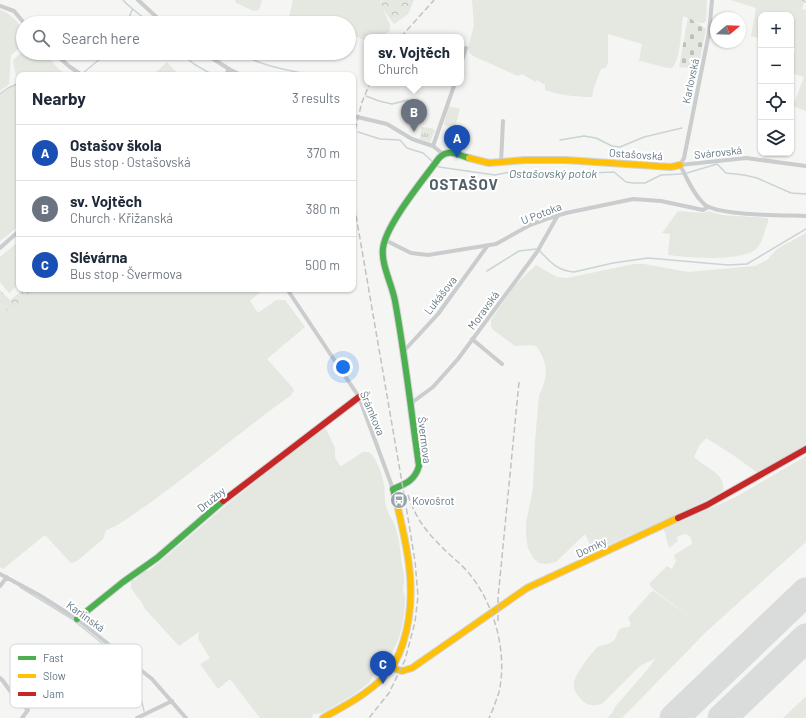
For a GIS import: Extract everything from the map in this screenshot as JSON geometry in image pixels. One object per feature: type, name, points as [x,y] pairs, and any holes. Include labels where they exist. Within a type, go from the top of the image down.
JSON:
[{"type":"street","points":[[138,0],[155,16]]},
{"type":"street","name":"Karlovská","points":[[680,165],[684,158],[709,33],[712,0]]},
{"type":"street","points":[[0,6],[14,11],[18,16]]},
{"type":"street","points":[[464,54],[466,48]]},
{"type":"street","points":[[62,60],[78,72]]},
{"type":"street","points":[[215,60],[235,72]]},
{"type":"street","points":[[433,146],[454,86]]},
{"type":"street","points":[[356,117],[387,124],[412,139],[433,146],[443,154]]},
{"type":"street","points":[[501,163],[503,122]]},
{"type":"street","name":"Ostašovská","points":[[443,154],[448,152],[489,163],[525,160],[565,160],[671,167],[680,165]]},
{"type":"street","name":"Švermova","points":[[394,488],[410,482],[417,475],[419,466],[394,299],[385,263],[383,248],[386,235],[443,154]]},
{"type":"street","name":"Svárovská","points":[[680,165],[746,158],[806,166]]},
{"type":"street","points":[[680,165],[699,199],[708,207],[726,212],[806,216]]},
{"type":"street","name":"U Potoka","points":[[385,240],[411,254],[428,255],[496,244],[530,225],[558,215],[633,199],[661,201],[703,210],[708,207]]},
{"type":"street","name":"Moravská","points":[[410,404],[433,387],[449,370],[537,252],[558,215]]},
{"type":"street","points":[[0,248],[16,234]]},
{"type":"street","name":"Lukášova","points":[[402,353],[438,314],[488,245]]},
{"type":"street","name":"Šrámkova","points":[[288,292],[359,397],[394,488]]},
{"type":"street","points":[[472,339],[502,364]]},
{"type":"street","name":"Družby","points":[[77,619],[123,582],[157,558],[213,510],[359,397]]},
{"type":"street","name":"Domky","points":[[392,668],[402,671],[412,668],[527,588],[707,505],[806,449]]},
{"type":"street","points":[[323,718],[368,690],[392,668],[403,644],[410,622],[412,592],[409,557],[394,488]]},
{"type":"street","name":"Karlinská","points":[[0,574],[39,595],[77,619],[108,644]]},
{"type":"street","points":[[0,586],[6,577]]},
{"type":"street","name":"Karlinská","points":[[142,671],[152,679],[186,718]]},
{"type":"street","points":[[0,678],[10,690]]},
{"type":"street","points":[[137,718],[172,701]]},
{"type":"street","points":[[22,718],[28,710]]},
{"type":"green space","points":[[235,0],[262,0],[259,10],[254,11],[236,3]]},
{"type":"green space","points":[[293,0],[381,0],[380,2],[390,25],[390,30],[386,34],[364,34],[364,40],[356,37],[356,16],[289,16]]},
{"type":"green space","points":[[382,0],[414,0],[408,14],[394,24],[383,9],[380,2]]},
{"type":"green space","points":[[472,0],[707,0],[706,21],[703,23],[699,23],[683,16],[679,51],[672,68],[639,61],[642,44],[608,34],[608,62],[606,68],[601,69],[592,97],[580,97],[545,90],[545,85],[537,80],[536,82],[522,74],[518,76],[473,56],[469,52],[468,47],[474,26]]},
{"type":"green space","points":[[731,0],[805,0],[802,9],[806,10],[806,111],[794,106],[804,77],[794,74],[794,12],[758,12],[758,38],[751,36],[756,8]]},
{"type":"green space","points":[[0,10],[7,13],[16,21],[16,51],[11,55],[9,84],[0,91]]},
{"type":"green space","points":[[688,17],[706,29],[697,69],[679,67]]},
{"type":"green space","points":[[16,57],[16,60],[51,60],[63,72],[16,72],[16,76],[13,60]]},
{"type":"green space","points":[[167,62],[176,72],[156,72]]},
{"type":"green space","points":[[16,83],[16,228],[0,241],[0,95]]},
{"type":"green space","points":[[448,106],[460,109],[455,128],[444,125]]},
{"type":"green space","points":[[421,127],[435,130],[430,142],[420,139]]},
{"type":"green space","points":[[678,211],[704,213],[708,211],[722,215],[768,218],[768,222],[759,245],[750,252],[740,255],[715,258],[669,255],[670,234],[662,233]]},
{"type":"green space","points":[[806,233],[806,445],[758,473],[706,438],[699,446],[694,457],[718,475],[723,484],[723,490],[691,508],[595,551],[593,550],[585,534],[556,562],[546,564],[539,563],[533,558],[528,548],[526,523],[533,488],[539,396],[544,383],[546,370],[545,364],[536,346],[515,346],[493,330],[491,326],[491,320],[514,286],[536,265],[557,277],[567,278],[634,264],[644,264],[688,272],[755,266],[767,260],[777,249]]},
{"type":"green space","points":[[16,244],[16,287],[9,293],[0,282],[0,257]]},
{"type":"green space","points":[[0,290],[10,300],[20,292],[36,292],[31,297],[27,305],[13,312],[7,310],[0,304]]},
{"type":"green space","points":[[36,292],[260,292],[250,301],[258,313],[276,300],[285,300],[305,327],[267,359],[294,391],[290,396],[147,505],[121,523],[106,530],[103,539],[77,561],[71,563],[45,535],[3,569],[0,567],[0,304],[7,310],[13,312],[27,305],[31,297]]},
{"type":"green space","points":[[325,427],[335,448],[335,457],[340,466],[363,452],[369,452],[379,467],[384,485],[386,507],[397,534],[404,574],[403,589],[405,606],[402,629],[397,643],[389,657],[382,655],[374,664],[374,674],[369,683],[353,695],[322,713],[313,714],[312,718],[260,718],[230,679],[218,689],[200,664],[210,658],[198,639],[199,632],[179,646],[145,609],[131,587],[131,580],[136,580],[140,574],[149,571],[231,501]]},
{"type":"green space","points":[[806,456],[806,542],[707,631],[622,718],[607,718],[656,658],[640,666],[602,704],[591,705],[584,702],[574,689],[574,682],[579,672],[597,647],[614,641],[620,629],[629,627],[631,624],[628,618],[651,592],[654,591],[694,620],[653,589],[649,584],[667,566],[672,569],[676,561],[674,555],[692,544],[691,538],[685,534],[677,537],[678,541],[669,548],[664,529],[736,497]]},
{"type":"green space","points":[[806,697],[806,718],[783,718],[803,699]]},
{"type":"waterway","name":"Ostašovský potok","points":[[123,0],[141,16]]},
{"type":"waterway","points":[[802,0],[806,2]]},
{"type":"waterway","points":[[130,16],[132,10]]},
{"type":"waterway","points":[[84,72],[99,60]]},
{"type":"waterway","name":"Ostašovský potok","points":[[189,60],[208,72]]},
{"type":"waterway","points":[[255,60],[263,64],[296,72]]},
{"type":"waterway","points":[[0,94],[16,84]]},
{"type":"waterway","points":[[366,96],[392,104],[408,100]]},
{"type":"waterway","points":[[560,140],[584,136],[596,138],[612,146],[620,147],[644,137],[682,128]]},
{"type":"waterway","name":"Ostašovský potok","points":[[358,132],[380,139],[400,140],[407,148],[423,153],[433,162]]},
{"type":"waterway","name":"Ostašovský potok","points":[[687,173],[717,164],[726,173],[757,178],[791,193],[806,194]]},
{"type":"waterway","name":"Ostašovský potok","points":[[436,165],[439,167],[495,175],[510,172],[544,175],[614,172],[626,182],[633,183],[645,183],[661,175],[682,174]]},
{"type":"waterway","points":[[540,251],[559,268],[574,272],[613,263],[648,258],[728,265],[747,264],[806,229]]},
{"type":"waterway","points":[[487,271],[519,251],[536,249]]},
{"type":"waterway","points":[[20,587],[72,619],[103,644]]},
{"type":"waterway","points":[[142,702],[144,711]]},
{"type":"runway","points":[[674,718],[806,592]]},
{"type":"runway","points":[[722,718],[806,638]]},
{"type":"railway","points":[[404,34],[434,0]]},
{"type":"railway","points":[[356,126],[362,102],[369,86]]},
{"type":"railway","points":[[356,215],[415,561],[418,596],[415,622],[405,660],[389,693],[369,718]]},
{"type":"railway","points":[[498,621],[498,598],[519,382]]},
{"type":"railway","points":[[408,495],[417,516],[426,529],[436,541],[467,571],[485,597],[491,612],[500,644],[502,661],[499,692],[489,718]]},
{"type":"traffic: fast","points":[[395,496],[393,489],[409,481],[415,475],[419,466],[399,321],[394,295],[384,261],[383,248],[386,238],[398,215],[415,189],[439,158],[446,153],[457,154],[469,158]]},
{"type":"traffic: fast","points":[[77,619],[123,582],[157,558],[223,501]]},
{"type":"traffic: slow","points":[[469,158],[489,163],[525,160],[565,160],[671,167],[680,165]]},
{"type":"traffic: slow","points":[[323,718],[362,695],[377,683],[390,670],[400,653],[408,625],[411,588],[410,570],[404,533],[395,496]]},
{"type":"traffic: slow","points":[[392,668],[402,671],[412,668],[527,588],[678,518]]},
{"type":"traffic: jam","points":[[223,501],[359,397]]},
{"type":"traffic: jam","points":[[678,518],[707,505],[806,449]]},
{"type":"place","name":"sv. Vojtěch","points":[[414,132]]},
{"type":"place","name":"Ostašov škola","points":[[457,158]]},
{"type":"place","name":"Kovošrot","points":[[399,500]]},
{"type":"place","name":"Slévárna","points":[[383,684]]},
{"type":"district","name":"OSTAŠOV","points":[[464,184]]}]
